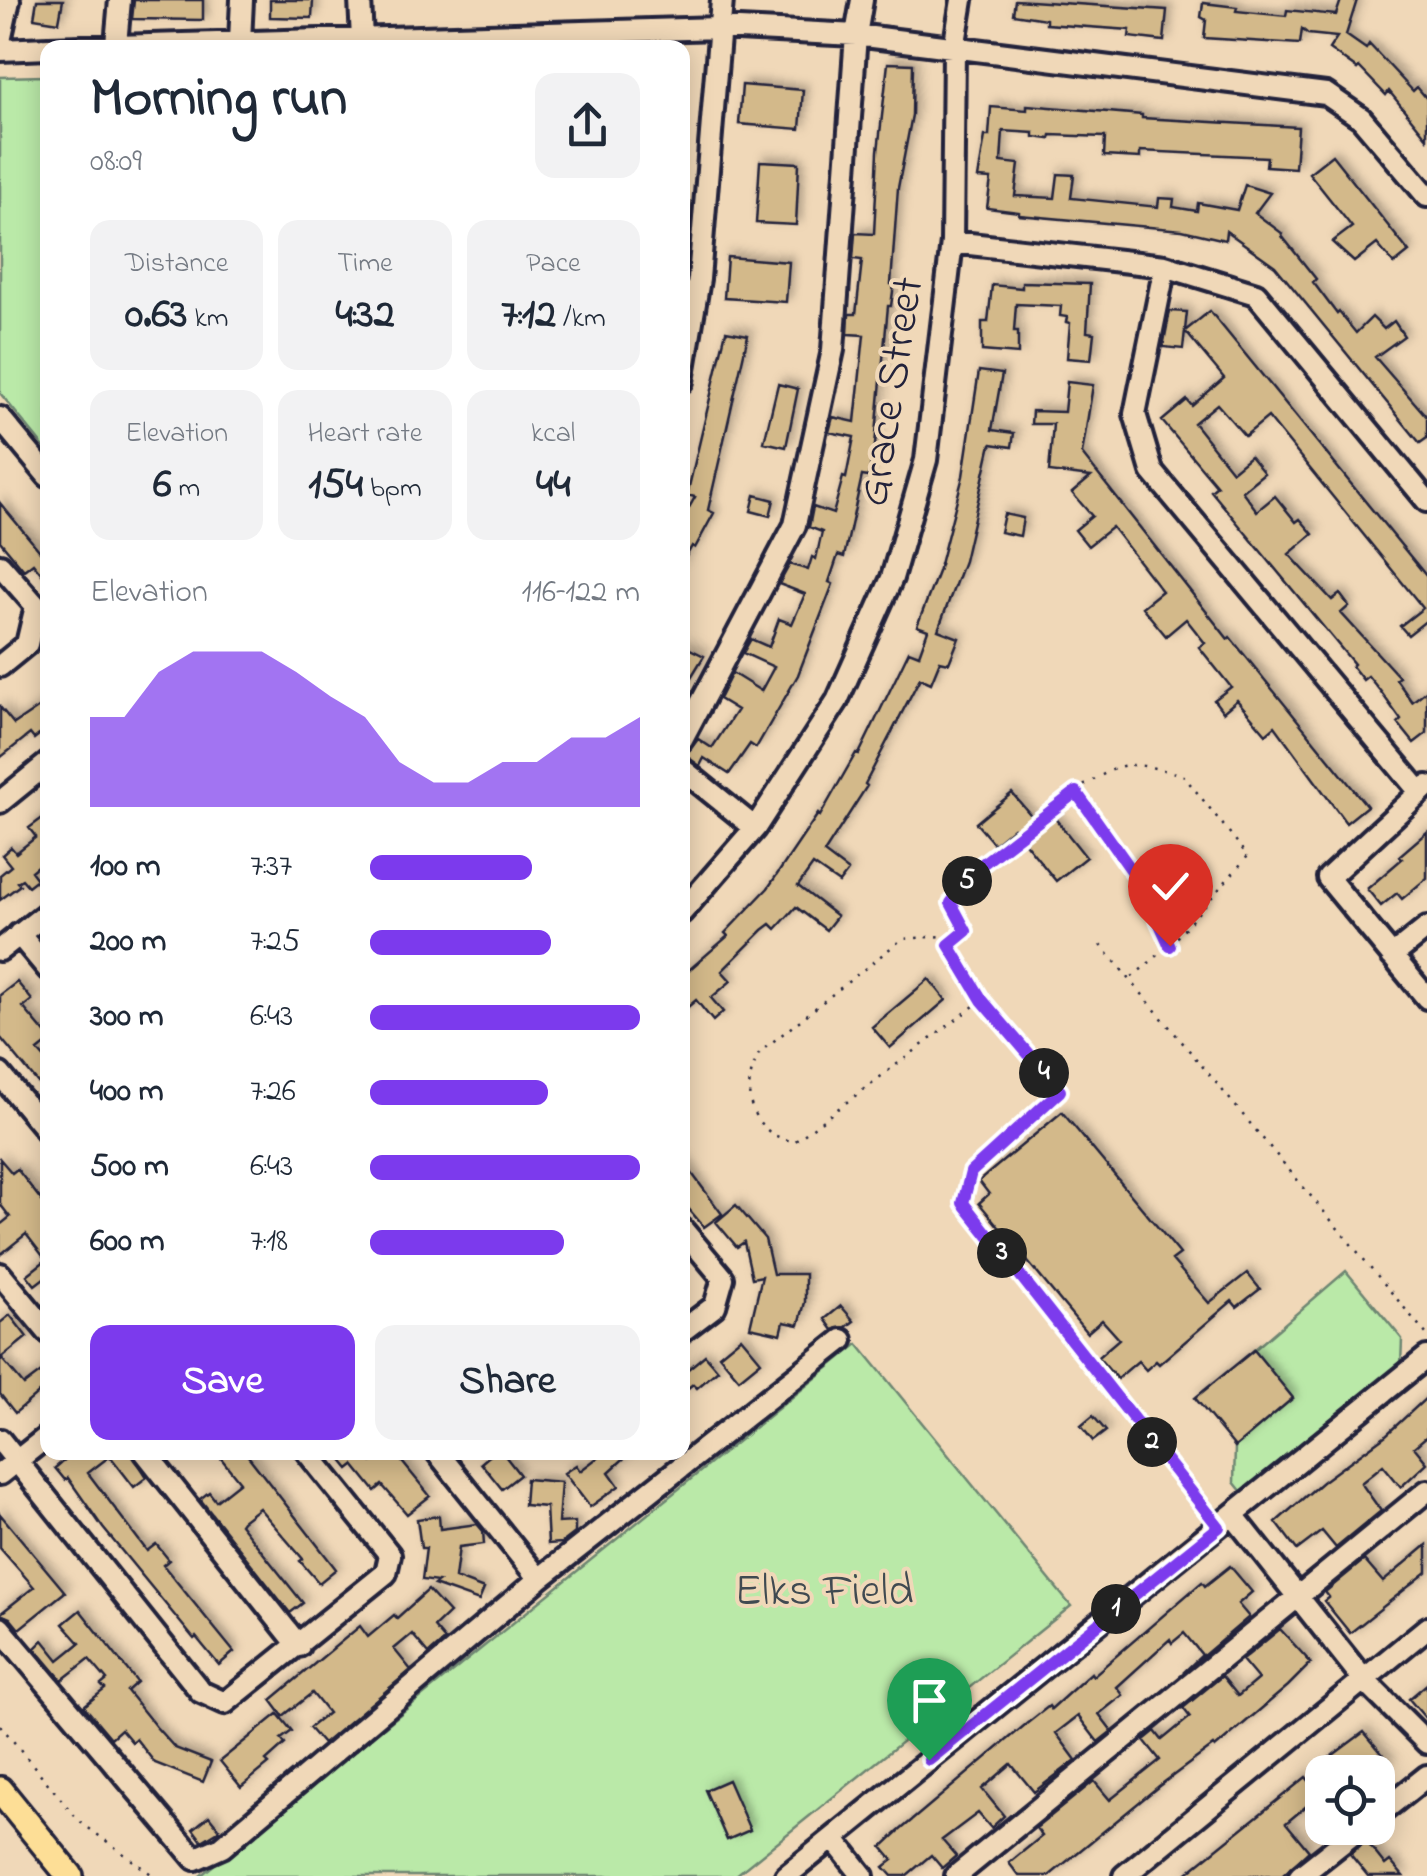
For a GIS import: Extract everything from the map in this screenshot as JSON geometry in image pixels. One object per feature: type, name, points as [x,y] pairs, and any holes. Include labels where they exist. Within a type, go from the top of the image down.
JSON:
[{"type":"main road","points":[[0,1790],[70,1876]]},
{"type":"street","points":[[0,40],[8,0]]},
{"type":"street","points":[[116,40],[120,0]]},
{"type":"street","points":[[240,40],[242,0]]},
{"type":"street","points":[[360,0],[362,39]]},
{"type":"street","points":[[690,333],[699,279],[722,0]]},
{"type":"street","points":[[690,724],[795,525],[833,350],[856,35],[862,0]]},
{"type":"street","name":"Grace Street","points":[[690,903],[755,828],[837,701],[892,578],[926,460],[952,242],[954,49],[962,0]]},
{"type":"street","points":[[301,40],[719,28],[856,35],[1326,94],[1360,118],[1427,196]]},
{"type":"street","points":[[0,50],[40,48]]},
{"type":"street","points":[[952,242],[1165,266],[1256,294],[1427,501]]},
{"type":"street","points":[[1165,266],[1135,414],[1152,471],[1424,789],[1328,878],[1427,998]]},
{"type":"street","points":[[0,418],[40,466]]},
{"type":"street","points":[[0,565],[36,606],[27,644],[0,666]]},
{"type":"street","points":[[0,802],[40,770]]},
{"type":"street","points":[[690,775],[755,828]]},
{"type":"street","points":[[0,950],[40,918]]},
{"type":"street","points":[[1392,956],[1427,928]]},
{"type":"street","points":[[19,934],[40,959]]},
{"type":"street","points":[[0,1074],[40,1122]]},
{"type":"street","points":[[690,1239],[723,1278],[715,1306],[690,1325]]},
{"type":"street","points":[[0,1274],[40,1322]]},
{"type":"street","points":[[690,1459],[842,1340]]},
{"type":"street","points":[[786,1876],[1427,1357]]},
{"type":"street","points":[[0,1440],[8,1467],[201,1692],[226,1703],[386,1574],[390,1555],[313,1460]]},
{"type":"street","points":[[8,1467],[40,1442]]},
{"type":"street","points":[[150,1460],[299,1646]]},
{"type":"street","points":[[443,1460],[539,1578]]},
{"type":"street","points":[[0,1628],[194,1859],[222,1847],[539,1578],[689,1460]]},
{"type":"street","points":[[956,1876],[1427,1491]]},
{"type":"street","points":[[1226,1521],[1299,1597],[1364,1680],[1427,1743]]},
{"type":"street","points":[[1124,1876],[1427,1628]]},
{"type":"street","points":[[1395,1801],[1427,1776]]},
{"type":"street","points":[[832,1838],[863,1876]]},
{"type":"street","points":[[1300,1876],[1339,1845]]},
{"type":"path","points":[[949,945],[966,931],[951,903],[976,869],[1076,792],[1126,764],[1182,774],[1248,856],[1170,946],[1130,979]]},
{"type":"path","points":[[1076,792],[1142,885],[1170,946]]},
{"type":"path","points":[[982,1000],[794,1142],[770,1133],[749,1104],[748,1072],[760,1052],[902,939],[944,936],[982,1000],[1060,1091],[971,1172],[963,1203],[1226,1521]]},
{"type":"path","points":[[1101,945],[1427,1335]]},
{"type":"path","points":[[0,1725],[80,1821],[154,1876]]},
{"type":"green space","points":[[40,76],[40,442],[0,393],[0,77]]},
{"type":"green space","points":[[1346,1271],[1402,1339],[1401,1365],[1242,1492],[1234,1482],[1235,1447],[1293,1398],[1254,1350]]},
{"type":"green space","name":"Elks Field","points":[[858,1344],[1071,1606],[735,1876],[200,1876]]},
{"type":"building","points":[[37,0],[63,0],[59,22],[34,18]]},
{"type":"building","points":[[134,0],[203,0],[203,20],[132,19]]},
{"type":"building","points":[[270,0],[313,0],[312,18],[270,17]]},
{"type":"building","points":[[1015,0],[1167,10],[1164,41],[1129,37],[1130,30],[1046,24],[1046,19],[1013,14]]},
{"type":"building","points":[[1341,0],[1357,0],[1346,35],[1366,49],[1369,44],[1413,91],[1417,87],[1427,99],[1427,138],[1389,91],[1386,95],[1359,67],[1329,49],[1337,37],[1308,34],[1302,29],[1300,44],[1204,38],[1203,3],[1286,16],[1287,10],[1336,15]]},
{"type":"building","points":[[888,63],[913,64],[912,115],[898,188],[894,284],[888,306],[875,445],[868,477],[862,476],[844,557],[838,555],[829,582],[833,584],[798,675],[756,748],[750,744],[729,774],[704,758],[700,766],[690,759],[690,750],[698,739],[712,748],[737,710],[719,699],[732,673],[761,691],[774,667],[743,653],[751,639],[769,647],[779,619],[792,624],[805,594],[779,584],[790,564],[808,570],[812,557],[816,559],[822,532],[809,527],[813,507],[833,514],[843,477],[846,478],[854,437],[829,432],[833,417],[855,422],[864,335],[848,334],[849,314],[856,314],[862,260],[853,259],[855,233],[874,234]]},
{"type":"building","points":[[742,85],[803,90],[800,129],[739,124]]},
{"type":"building","points":[[1027,105],[1142,118],[1298,127],[1295,168],[1266,166],[1267,157],[1140,151],[1140,158],[1104,156],[1105,137],[1051,135],[1050,139],[1034,137],[1034,133],[1003,131],[1001,162],[1019,164],[1015,196],[1055,198],[1058,174],[1074,175],[1071,198],[1158,207],[1159,198],[1174,199],[1173,207],[1197,211],[1198,203],[1237,210],[1245,185],[1270,193],[1255,213],[1283,234],[1337,314],[1356,333],[1372,317],[1384,329],[1394,321],[1404,336],[1375,357],[1427,417],[1427,438],[1420,443],[1275,266],[1226,231],[1225,240],[1182,230],[1019,215],[987,208],[991,179],[978,178],[985,136],[989,136],[991,107],[1027,110]]},
{"type":"building","points":[[1332,155],[1409,252],[1394,264],[1377,244],[1354,262],[1332,242],[1352,227],[1309,173]]},
{"type":"building","points":[[760,161],[799,163],[796,225],[756,223]]},
{"type":"building","points":[[727,257],[789,262],[786,302],[724,298]]},
{"type":"building","points":[[1022,282],[1090,284],[1087,332],[1094,333],[1091,360],[1067,358],[1070,323],[1066,322],[1067,317],[1060,316],[1061,306],[1016,304],[1014,331],[1018,331],[1018,354],[982,351],[982,322],[988,322],[992,285],[1022,288]]},
{"type":"building","points":[[1170,311],[1187,312],[1183,349],[1163,347]]},
{"type":"building","points":[[1210,311],[1427,577],[1427,620],[1408,635],[1400,626],[1423,608],[1268,417],[1245,436],[1217,404],[1194,423],[1232,471],[1250,456],[1264,473],[1242,491],[1257,511],[1275,496],[1296,522],[1300,519],[1313,534],[1289,554],[1332,600],[1340,594],[1349,606],[1341,613],[1399,677],[1396,679],[1412,702],[1427,690],[1427,733],[1414,743],[1381,692],[1368,676],[1363,680],[1354,664],[1211,491],[1217,486],[1162,421],[1187,400],[1192,406],[1224,378],[1185,331]]},
{"type":"building","points":[[726,331],[748,335],[708,510],[714,513],[695,548],[690,550],[690,506],[695,497],[690,496]]},
{"type":"building","points":[[979,371],[1002,374],[992,430],[1014,433],[1012,447],[991,444],[964,561],[938,630],[959,638],[949,663],[940,661],[931,683],[920,678],[867,786],[824,853],[848,871],[839,883],[813,865],[798,886],[837,916],[826,930],[796,907],[776,929],[771,924],[763,930],[722,971],[731,981],[711,998],[723,1012],[713,1021],[696,1000],[690,1005],[690,969],[728,936],[725,933],[768,888],[820,816],[856,753],[859,754],[909,651],[919,655],[928,630],[917,626],[938,572],[963,476]]},
{"type":"building","points":[[1067,382],[1093,385],[1082,454],[1367,806],[1346,823],[1275,726],[1266,734],[1237,700],[1223,712],[1214,700],[1231,687],[1199,647],[1205,643],[1186,619],[1166,636],[1142,607],[1162,591],[1112,527],[1088,546],[1075,530],[1092,516],[1072,493],[1091,477],[1049,472],[1053,424],[1031,424],[1032,411],[1064,412]]},
{"type":"building","points":[[778,384],[798,389],[786,447],[764,442]]},
{"type":"building","points":[[755,495],[774,500],[770,516],[751,511]]},
{"type":"building","points":[[0,503],[40,551],[40,572],[33,563],[24,570],[0,541]]},
{"type":"building","points":[[1004,514],[1023,518],[1020,536],[1000,532]]},
{"type":"building","points":[[690,649],[704,656],[690,679]]},
{"type":"building","points":[[40,706],[40,734],[34,739],[30,734],[0,758],[0,707],[14,724]]},
{"type":"building","points":[[1012,793],[1041,827],[1054,817],[1086,857],[1056,881],[1013,828],[994,844],[976,823]]},
{"type":"building","points":[[40,820],[40,864],[31,871],[37,879],[28,886],[22,879],[0,900],[0,875],[11,866],[2,855],[11,847],[16,853],[36,837],[29,828]]},
{"type":"building","points":[[1427,832],[1427,878],[1402,899],[1397,893],[1381,906],[1367,889]]},
{"type":"building","points":[[929,979],[946,1000],[890,1048],[872,1027]]},
{"type":"building","points":[[17,982],[32,1000],[23,1007],[40,1027],[40,1085],[0,1037],[0,995]]},
{"type":"building","points":[[1062,1112],[1180,1254],[1172,1260],[1209,1303],[1247,1273],[1260,1289],[1237,1307],[1232,1301],[1159,1364],[1156,1361],[1146,1370],[1138,1361],[1117,1379],[1098,1357],[1119,1339],[1102,1320],[1087,1333],[979,1203],[989,1194],[979,1181]]},
{"type":"building","points":[[0,1159],[12,1173],[17,1169],[40,1199],[40,1252],[26,1234],[0,1255],[0,1225],[10,1217],[0,1204]]},
{"type":"building","points":[[690,1171],[722,1214],[704,1227],[690,1210]]},
{"type":"building","points":[[736,1205],[765,1239],[773,1274],[805,1274],[805,1302],[799,1325],[784,1322],[781,1334],[750,1327],[762,1276],[752,1278],[744,1242],[737,1247],[716,1222]]},
{"type":"building","points":[[40,1265],[40,1281],[35,1285],[27,1275]]},
{"type":"building","points":[[841,1306],[854,1321],[833,1330],[825,1319]]},
{"type":"building","points":[[10,1315],[27,1337],[1,1358],[24,1385],[40,1373],[40,1392],[15,1413],[0,1394],[0,1323]]},
{"type":"building","points":[[741,1337],[761,1361],[739,1379],[719,1355]]},
{"type":"building","points":[[1254,1350],[1293,1398],[1235,1447],[1195,1398]]},
{"type":"building","points":[[705,1355],[718,1370],[697,1388],[693,1384],[690,1386],[690,1367]]},
{"type":"building","points":[[1427,1397],[1427,1436],[1414,1447],[1427,1463],[1401,1487],[1383,1465],[1361,1483],[1381,1511],[1336,1548],[1322,1531],[1297,1550],[1276,1522],[1386,1435]]},
{"type":"building","points":[[1093,1416],[1106,1431],[1093,1441],[1081,1426]]},
{"type":"building","points":[[64,1460],[105,1460],[88,1473],[147,1551],[156,1544],[169,1560],[163,1565],[234,1652],[219,1665],[103,1528],[68,1478],[65,1480],[55,1468]]},
{"type":"building","points":[[113,1460],[136,1460],[147,1477],[134,1487]]},
{"type":"building","points":[[222,1460],[251,1460],[336,1569],[319,1583],[259,1508],[242,1521],[240,1524],[303,1603],[290,1613],[200,1499],[209,1492],[216,1501],[240,1482]]},
{"type":"building","points":[[342,1460],[401,1460],[430,1496],[407,1514],[382,1485],[375,1491],[354,1465],[349,1469]]},
{"type":"building","points":[[508,1460],[520,1475],[502,1489],[481,1463]]},
{"type":"building","points":[[594,1460],[622,1460],[609,1472],[619,1486],[590,1507],[564,1473],[576,1465],[580,1471]]},
{"type":"building","points":[[526,1479],[561,1482],[558,1523],[575,1522],[575,1533],[562,1543],[548,1544],[546,1507],[524,1505]]},
{"type":"building","points":[[0,1514],[65,1592],[19,1629],[10,1618],[0,1614],[34,1587],[0,1548]]},
{"type":"building","points":[[439,1516],[440,1529],[477,1524],[483,1531],[484,1544],[459,1547],[455,1578],[484,1589],[479,1601],[434,1585],[438,1582],[422,1580],[426,1548],[421,1548],[417,1519]]},
{"type":"building","points":[[1427,1545],[1427,1572],[1350,1633],[1324,1601],[1329,1597],[1325,1592],[1364,1560],[1383,1582]]},
{"type":"building","points":[[1230,1566],[1252,1592],[1238,1604],[1249,1617],[1183,1673],[1202,1655],[1184,1633],[1172,1643],[1170,1639],[1117,1687],[1123,1695],[1099,1714],[1112,1731],[1098,1742],[1078,1716],[1056,1733],[1076,1760],[1034,1792],[1011,1764],[982,1789],[1004,1816],[991,1828],[978,1813],[942,1840],[956,1856],[942,1868],[931,1855],[906,1876],[892,1876],[884,1867],[893,1860],[882,1847],[898,1832],[1025,1725],[1049,1706],[1051,1709],[1091,1673],[1093,1676],[1202,1582],[1205,1586]]},
{"type":"building","points":[[428,1590],[449,1613],[434,1627],[445,1640],[429,1654],[412,1634],[394,1649],[411,1670],[323,1744],[309,1728],[328,1713],[312,1693],[283,1716],[271,1700],[360,1626],[368,1637]]},
{"type":"building","points":[[80,1610],[137,1682],[127,1691],[156,1727],[175,1748],[211,1762],[203,1782],[155,1763],[136,1739],[132,1742],[121,1729],[111,1738],[84,1706],[105,1689],[101,1685],[107,1680],[89,1659],[62,1680],[35,1648],[43,1640],[59,1660],[80,1643],[63,1624]]},
{"type":"building","points":[[1280,1629],[1311,1663],[1288,1686],[1215,1748],[1159,1786],[1049,1876],[1019,1876],[1009,1863],[1042,1836],[1036,1828],[1094,1781],[1110,1800],[1160,1760],[1144,1740],[1155,1731],[1162,1740],[1190,1717],[1183,1708],[1222,1676],[1238,1696],[1258,1679],[1242,1660]]},
{"type":"building","points":[[1427,1684],[1427,1720],[1409,1699]]},
{"type":"building","points":[[278,1714],[292,1731],[281,1739],[285,1744],[266,1761],[269,1764],[241,1787],[220,1761]]},
{"type":"building","points":[[1364,1732],[1383,1755],[1333,1755]]},
{"type":"building","points":[[1305,1778],[1305,1807],[1286,1823],[1309,1851],[1282,1876],[1183,1876]]},
{"type":"building","points":[[728,1780],[750,1830],[727,1840],[705,1790]]},
{"type":"building","points":[[209,1816],[220,1830],[202,1841],[193,1829]]},
{"type":"building","points":[[1361,1845],[1369,1845],[1385,1865],[1390,1861],[1403,1876],[1368,1876],[1350,1854]]},
{"type":"route","points":[[929,1760],[1219,1527],[963,1203],[971,1172],[1060,1091],[982,1000],[949,945],[966,931],[951,903],[976,869],[1076,792],[1142,885],[1170,946]]}]
